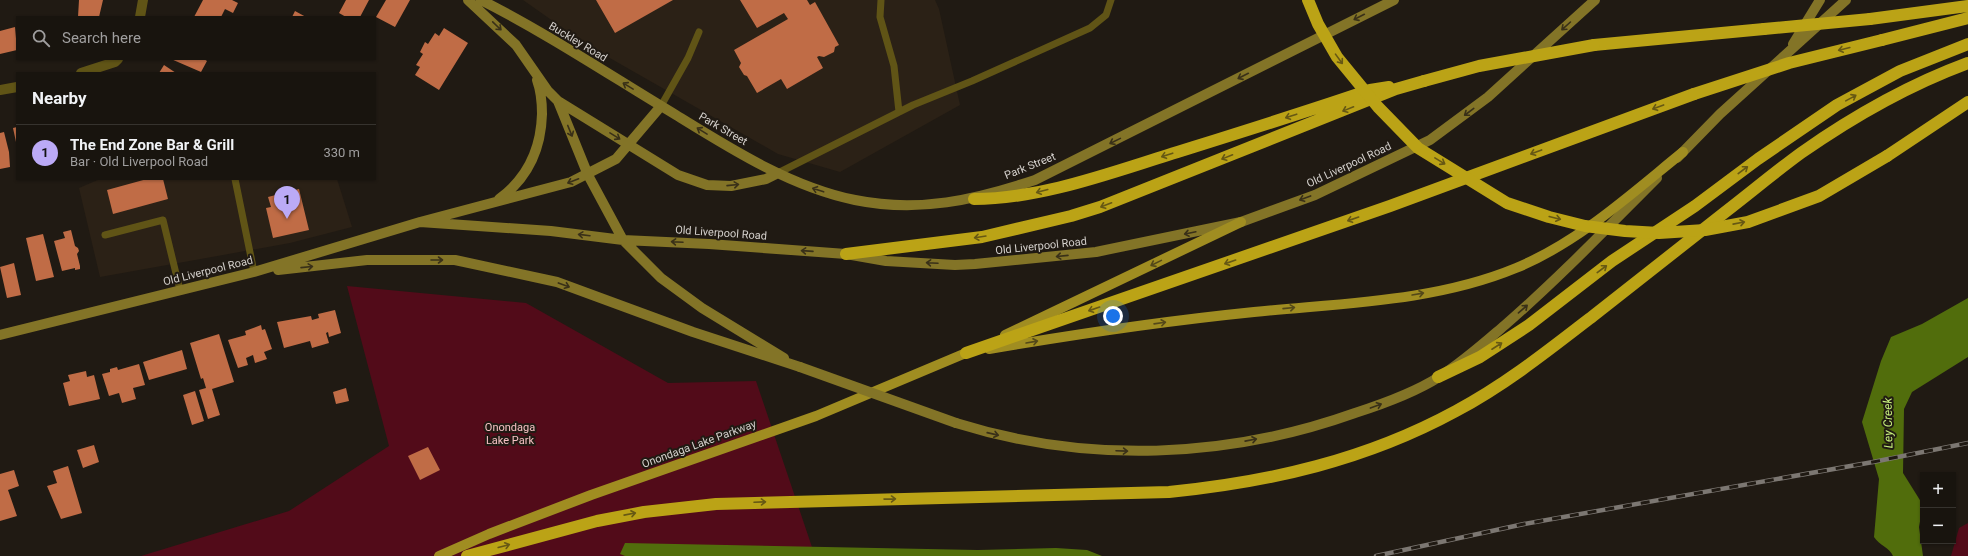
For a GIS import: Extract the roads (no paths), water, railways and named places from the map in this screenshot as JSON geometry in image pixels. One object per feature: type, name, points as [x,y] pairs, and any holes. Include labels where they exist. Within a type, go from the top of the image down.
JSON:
[{"type":"highway","points":[[1308,0],[1318,24],[1337,56],[1378,107],[1418,148],[1507,203],[1549,217],[1585,226],[1658,233],[1705,230],[1748,222],[1819,196],[1887,156],[1968,102]]},
{"type":"highway","points":[[846,254],[982,237],[1071,216],[1100,207],[1396,89],[1478,66],[1594,45],[1870,19],[1968,6]]},
{"type":"highway","points":[[966,354],[1390,206],[1694,94],[1789,63],[1968,18]]},
{"type":"highway","points":[[1438,377],[1480,358],[1529,325],[1612,261],[1695,206],[1758,160],[1838,105],[1900,71],[1968,44]]},
{"type":"highway","points":[[467,556],[597,521],[644,512],[709,504],[1169,492],[1220,487],[1286,475],[1355,456],[1383,446],[1456,411],[1512,377],[1801,153],[1861,114],[1950,70],[1968,63]]},
{"type":"highway","points":[[974,199],[1001,199],[1030,194],[1130,167],[1370,90],[1424,81]]},
{"type":"main road","points":[[468,0],[516,44],[548,91],[558,101],[678,175],[708,185],[731,186],[766,179],[778,173]]},
{"type":"main road","name":"Buckley Road","points":[[481,0],[519,20],[661,106]]},
{"type":"main road","name":"Park Street","points":[[661,106],[708,135],[778,173],[816,190],[855,200],[894,205],[948,203],[974,199],[1035,180],[1394,0]]},
{"type":"main road","name":"Old Liverpool Road","points":[[420,222],[551,231],[623,240],[709,244],[846,254],[886,261],[975,264],[1096,252],[1242,222],[1315,195],[1430,140],[1488,98],[1595,0]]},
{"type":"main road","points":[[1787,54],[1820,0]]},
{"type":"main road","points":[[254,272],[367,260],[455,260],[557,282],[693,332],[956,423],[1013,439],[1050,445],[1120,451],[1170,452],[1209,449],[1315,428],[1384,403],[1438,377],[1480,346],[1538,297],[1720,114],[1846,0]]},
{"type":"main road","points":[[494,203],[521,180],[535,156],[542,130],[542,99],[540,87],[530,64]]},
{"type":"main road","points":[[558,101],[588,174],[623,240],[661,278],[702,308],[800,368]]},
{"type":"main road","name":"Old Liverpool Road","points":[[0,335],[254,272],[420,222],[571,182],[616,159],[661,106]]},
{"type":"main road","points":[[966,354],[1081,334],[1199,318],[1396,298],[1473,284],[1516,268],[1542,256],[1623,201],[1683,152]]},
{"type":"main road","points":[[966,354],[1242,222]]},
{"type":"main road","name":"Onondaga Lake Parkway","points":[[440,556],[489,534],[592,495],[816,416],[966,354]]},
{"type":"street","points":[[140,16],[143,0]]},
{"type":"street","points":[[84,72],[117,60]]},
{"type":"street","points":[[0,90],[16,87]]},
{"type":"lane","points":[[881,0],[880,17],[894,66],[899,112]]},
{"type":"lane","points":[[778,173],[899,112],[1090,28],[1106,16],[1111,0]]},
{"type":"lane","points":[[661,106],[688,58],[699,32]]},
{"type":"lane","points":[[235,180],[254,272]]},
{"type":"lane","points":[[105,235],[163,220],[180,290]]},
{"type":"water","name":"Ley Creek","points":[[1968,298],[1968,357],[1912,392],[1904,409],[1903,473],[1920,500],[1919,527],[1920,544],[1921,544],[1923,556],[1893,556],[1892,553],[1874,537],[1879,479],[1862,422],[1881,361],[1891,337],[1922,324]]},
{"type":"water","points":[[625,543],[978,550],[1056,548],[1087,550],[1102,556],[625,556],[620,554]]},
{"type":"railway","points":[[1376,556],[1524,524],[1873,462],[1968,443]]},
{"type":"place","name":"The End Zone Bar & Grill","points":[[287,219]]},
{"type":"park label","name":"Onondaga Lake Park","points":[[510,433]]}]
